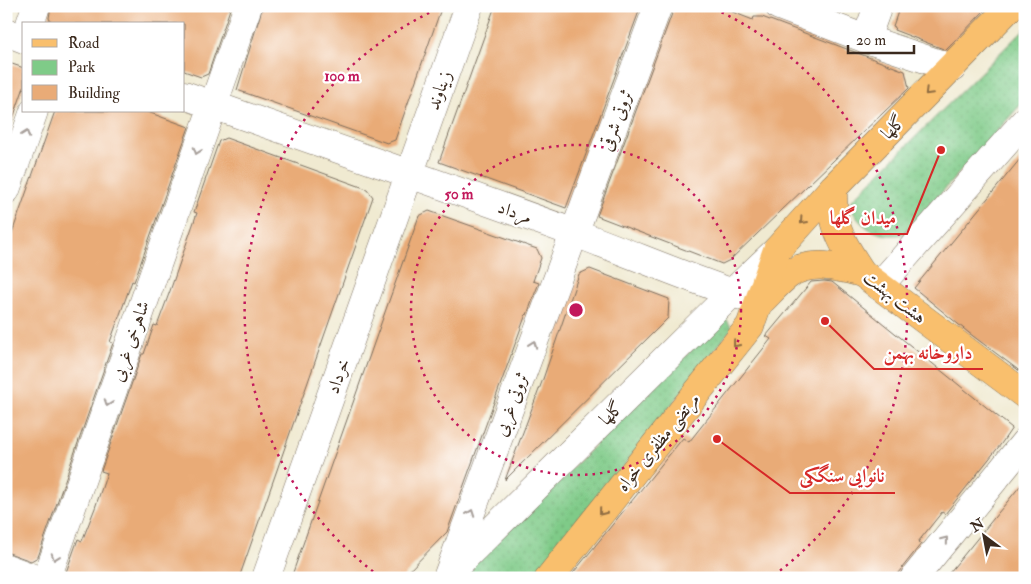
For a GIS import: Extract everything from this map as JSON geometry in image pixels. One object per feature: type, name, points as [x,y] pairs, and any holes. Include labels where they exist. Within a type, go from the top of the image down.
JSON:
[{"type":"main road","name":"گلها","points":[[760,302],[777,250],[833,188],[952,68],[1010,6]]},
{"type":"main road","name":"هشت بهشت","points":[[833,188],[834,216],[839,235],[848,252],[871,280],[1022,387]]},
{"type":"main road","points":[[760,302],[788,274],[805,267],[823,265],[840,267],[871,280]]},
{"type":"main road","name":"مرتضی مظفری خواه","points":[[549,578],[750,326],[760,302]]},
{"type":"street","points":[[31,22],[36,6]]},
{"type":"street","name":"شاهرخی غربی","points":[[47,578],[248,6]]},
{"type":"street","name":"زیناوند","points":[[410,174],[469,6]]},
{"type":"street","name":"ثروتی شرقی","points":[[574,233],[658,6]]},
{"type":"street","points":[[779,6],[866,39],[952,68]]},
{"type":"street","points":[[866,39],[878,6]]},
{"type":"street","points":[[6,32],[22,37]]},
{"type":"street","name":"مرداد","points":[[185,94],[574,233],[760,302]]},
{"type":"street","points":[[6,190],[34,112]]},
{"type":"street","points":[[871,280],[1025,121]]},
{"type":"street","name":"خرداد","points":[[266,578],[410,174]]},
{"type":"street","name":"ثروتی غربی","points":[[446,576],[574,233]]},
{"type":"street","name":"گلها","points":[[446,576],[777,250]]},
{"type":"street","points":[[914,578],[1025,442]]},
{"type":"street","points":[[6,568],[33,578]]},
{"type":"green space","points":[[1025,28],[1025,100],[904,234],[890,235],[870,230],[859,221],[854,213],[852,200]]},
{"type":"green space","points":[[725,317],[732,328],[536,578],[460,578]]},
{"type":"building","points":[[51,6],[231,6],[208,74],[201,77],[185,71],[185,22],[51,22],[49,18]]},
{"type":"building","points":[[263,6],[442,6],[395,140],[387,143],[237,90]]},
{"type":"building","points":[[495,6],[641,6],[566,208],[439,162]]},
{"type":"building","points":[[673,6],[717,6],[753,20],[754,17],[762,17],[905,71],[909,88],[730,260],[722,264],[597,216],[673,11]]},
{"type":"building","points":[[900,6],[989,6],[946,50],[894,30],[895,27],[893,26]]},
{"type":"building","points":[[6,62],[22,67],[22,93],[9,130],[6,129]]},
{"type":"building","points":[[55,112],[148,112],[189,127],[134,282],[132,281],[110,342],[113,343],[38,557],[31,561],[6,552],[6,250]]},
{"type":"building","points":[[226,138],[367,189],[373,197],[239,578],[64,578],[78,539],[82,541],[95,508],[107,473],[101,471],[142,354],[144,354],[154,325],[157,326],[170,291],[197,213],[194,212],[219,141]]},
{"type":"building","points":[[1025,153],[1025,375],[914,288]]},
{"type":"building","points":[[429,211],[537,249],[541,258],[533,281],[539,283],[447,532],[402,578],[291,578],[419,216]]},
{"type":"building","points":[[590,269],[669,299],[668,318],[505,480],[543,379],[579,274]]},
{"type":"building","points":[[811,282],[832,282],[1012,428],[945,514],[942,512],[918,542],[921,544],[894,578],[569,578],[683,438],[689,442],[771,339],[766,336]]},
{"type":"building","points":[[1025,480],[1025,578],[945,578]]},
{"type":"place","name":"میدان گلها","points":[[941,150]]},
{"type":"place","name":"داروخانه بهمن","points":[[825,321]]},
{"type":"place","name":"نانوایی سنگکی","points":[[717,439]]}]
